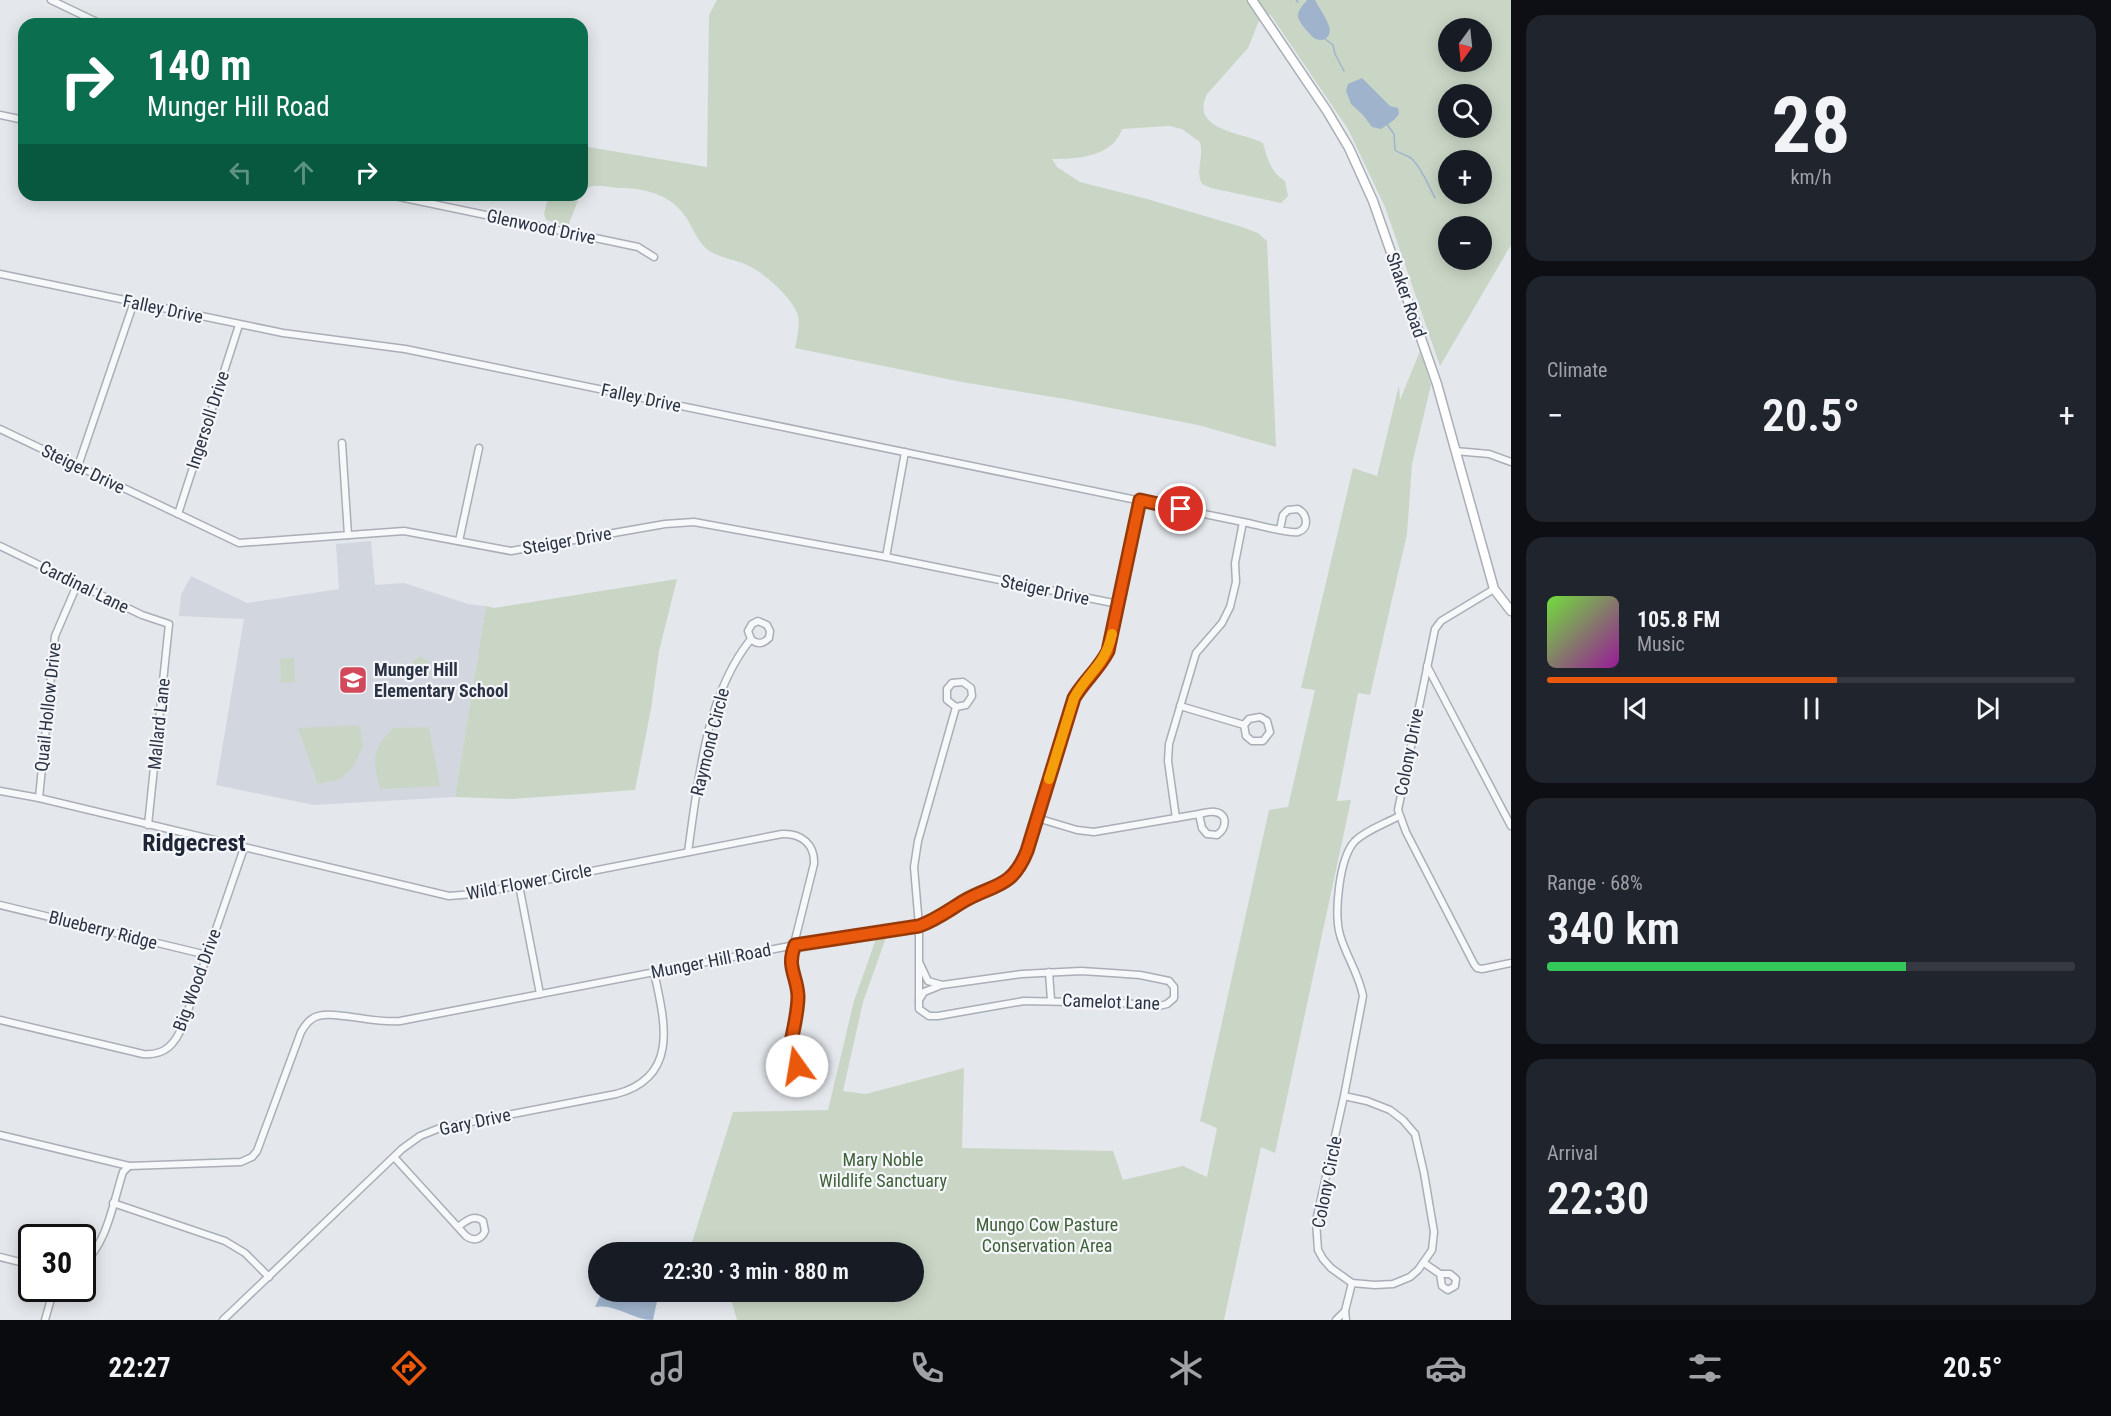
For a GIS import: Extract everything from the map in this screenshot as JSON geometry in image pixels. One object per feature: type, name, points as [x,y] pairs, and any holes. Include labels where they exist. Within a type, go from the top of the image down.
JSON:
[{"type":"street","points":[[51,0],[88,18]]},
{"type":"street","name":"Shaker Road","points":[[1252,0],[1327,111],[1349,148],[1373,201],[1424,343],[1494,588],[1511,611]]},
{"type":"street","points":[[0,115],[18,119]]},
{"type":"street","name":"Glenwood Drive","points":[[419,201],[638,247],[654,257]]},
{"type":"street","name":"Falley Drive","points":[[0,274],[291,335],[405,349],[1294,532],[1301,530],[1306,521],[1304,514],[1298,509],[1288,510],[1283,515],[1280,529]]},
{"type":"street","points":[[78,466],[134,302]]},
{"type":"street","name":"Ingersoll Drive","points":[[178,514],[238,325]]},
{"type":"street","name":"Steiger Drive","points":[[0,429],[239,543],[404,531],[511,551],[665,524],[694,522],[886,557],[1118,604]]},
{"type":"street","points":[[342,443],[348,535]]},
{"type":"street","points":[[459,541],[479,448]]},
{"type":"street","points":[[886,557],[905,452]]},
{"type":"street","points":[[1455,452],[1489,454],[1511,462]]},
{"type":"street","name":"Munger Hill Road","points":[[129,1166],[241,1162],[252,1157],[261,1144],[301,1032],[313,1018],[331,1016],[392,1022],[795,945],[919,926],[1007,880],[1024,860],[1070,708],[1079,689],[1098,668],[1108,651],[1140,500]]},
{"type":"street","points":[[1176,818],[1168,761],[1169,744],[1196,653],[1222,623],[1230,607],[1235,589],[1235,562],[1244,522]]},
{"type":"street","name":"Cardinal Lane","points":[[0,546],[142,615],[170,624]]},
{"type":"street","name":"Quail Hollow Drive","points":[[39,798],[55,636],[77,585]]},
{"type":"street","name":"Colony Drive","points":[[1494,588],[1438,624],[1426,666],[1398,804],[1399,816],[1474,964],[1482,969],[1511,963]]},
{"type":"street","name":"Mallard Lane","points":[[148,825],[170,624]]},
{"type":"street","name":"Raymond Circle","points":[[688,852],[704,754],[715,710],[730,672],[751,639]]},
{"type":"street","points":[[1426,666],[1511,826]]},
{"type":"street","points":[[963,681],[969,686],[972,696],[966,705],[956,707],[947,700],[946,689],[952,683],[963,681]]},
{"type":"street","points":[[1180,706],[1244,725]]},
{"type":"street","points":[[918,1002],[920,964],[914,873],[915,855],[956,707]]},
{"type":"street","points":[[1260,717],[1269,724],[1270,732],[1265,739],[1255,742],[1246,736],[1244,725],[1249,719],[1260,717]]},
{"type":"street","name":"Wild Flower Circle","points":[[0,791],[39,798],[443,896],[462,896],[782,834],[795,835],[804,839],[813,852],[814,864],[790,963],[798,1001],[788,1058]]},
{"type":"street","points":[[1037,818],[1077,830],[1094,832],[1199,814],[1213,812],[1220,814],[1224,820],[1223,830],[1215,836],[1207,834],[1202,828],[1199,814]]},
{"type":"street","name":"Colony Circle","points":[[1352,1283],[1331,1268],[1323,1259],[1318,1250],[1316,1234],[1319,1204],[1344,1096],[1362,996],[1361,985],[1340,934],[1336,910],[1338,890],[1349,850],[1354,842],[1399,816]]},
{"type":"street","name":"Big Wood Drive","points":[[0,1020],[135,1052],[151,1054],[171,1047],[180,1033],[244,848]]},
{"type":"street","points":[[519,885],[540,994]]},
{"type":"street","name":"Blueberry Ridge","points":[[0,905],[207,955]]},
{"type":"street","points":[[920,964],[928,981],[942,985]]},
{"type":"street","name":"Camelot Lane","points":[[1081,971],[1159,978],[1169,981],[1174,987],[1174,998],[1167,1004],[1159,1006],[1121,1002],[1024,1001],[938,1016],[929,1016],[919,1009],[918,1002],[924,992],[942,985],[981,978],[1049,972],[1081,971]]},
{"type":"street","name":"Gary Drive","points":[[223,1320],[394,1157],[420,1136],[440,1128],[616,1094],[638,1084],[656,1064],[665,1040],[663,1016],[654,972]]},
{"type":"street","name":"Camelot Lane","points":[[1049,972],[1051,1000]]},
{"type":"street","points":[[1344,1096],[1367,1101],[1390,1110],[1415,1134],[1434,1233],[1432,1250],[1424,1263],[1410,1277],[1393,1284],[1352,1283],[1345,1311],[1346,1320]]},
{"type":"street","points":[[0,1135],[129,1166]]},
{"type":"street","points":[[394,1157],[458,1227]]},
{"type":"street","points":[[96,1250],[100,1244],[123,1172],[129,1166]]},
{"type":"street","points":[[113,1203],[225,1241],[245,1253],[269,1276]]},
{"type":"street","points":[[0,1257],[18,1262]]},
{"type":"street","points":[[1424,1263],[1440,1274]]},
{"type":"street","points":[[45,1320],[50,1302]]},
{"type":"street","points":[[1336,1320],[1345,1311]]},
{"type":"shaded area","name":"Munger Hill Elementary School","points":[[371,541],[375,585],[404,583],[468,604],[486,606],[455,797],[314,805],[216,785],[244,619],[179,616],[181,595],[191,576],[247,603],[339,589],[336,544]]},
{"type":"green space","points":[[717,0],[1511,0],[1511,245],[1440,366],[1385,207],[1348,129],[1270,14],[1259,21],[1248,48],[1207,94],[1203,106],[1205,116],[1212,123],[1263,143],[1273,169],[1285,181],[1288,196],[1281,203],[1202,184],[1199,174],[1200,142],[1182,129],[1169,126],[1122,129],[1111,146],[1102,151],[1083,157],[1052,159],[1057,167],[1080,182],[1242,227],[1258,233],[1267,241],[1276,447],[1198,425],[962,382],[795,348],[798,316],[784,294],[769,279],[753,268],[708,250],[700,242],[684,214],[659,195],[628,188],[594,186],[588,188],[588,147],[707,167],[709,15]]},
{"type":"green space","points":[[547,201],[578,201],[569,224],[565,226],[546,220],[544,214]]},
{"type":"green space","points":[[1420,351],[1431,385],[1412,464],[1407,534],[1370,695],[1358,693],[1337,801],[1351,800],[1275,1153],[1261,1147],[1224,1320],[737,1320],[732,1302],[924,1302],[924,1242],[692,1242],[733,1112],[828,1110],[854,1001],[877,936],[887,935],[863,1002],[843,1091],[866,1094],[964,1068],[962,1148],[1113,1151],[1123,1180],[1183,1166],[1207,1177],[1217,1128],[1200,1121],[1269,810],[1288,807],[1315,690],[1301,688],[1353,468],[1377,476],[1399,385],[1400,400]]},
{"type":"green space","points":[[677,579],[659,651],[651,709],[635,790],[512,799],[455,797],[486,606],[494,608]]},
{"type":"green space","points":[[420,656],[429,661],[430,676],[414,678],[412,662]]},
{"type":"green space","points":[[294,658],[295,682],[281,683],[280,659]]},
{"type":"green space","points":[[359,725],[363,746],[354,766],[340,779],[318,784],[298,728]]},
{"type":"green space","points":[[429,727],[440,786],[380,789],[375,756],[380,744],[393,728]]},
{"type":"water","points":[[1307,0],[1315,0],[1328,23],[1330,32],[1323,40],[1314,38],[1298,17]]},
{"type":"water","points":[[1362,78],[1390,106],[1398,108],[1399,114],[1381,129],[1372,127],[1351,104],[1346,91],[1348,84]]},
{"type":"water","points":[[597,1302],[657,1302],[653,1320],[610,1307],[595,1307]]},
{"type":"waterway","points":[[1324,38],[1333,45],[1344,71]]},
{"type":"waterway","points":[[1386,123],[1394,134],[1395,150],[1416,163],[1435,198]]},
{"type":"slow traffic","points":[[1049,779],[1074,698],[1104,659],[1112,634]]},
{"type":"place","name":"Munger Hill Elementary School","points":[[353,680]]},
{"type":"district","name":"Ridgecrest","points":[[194,843]]},
{"type":"route","points":[[797,1066],[792,1059],[788,1058],[798,1001],[790,963],[795,945],[919,926],[937,918],[965,900],[999,886],[1013,874],[1024,860],[1074,698],[1098,668],[1108,651],[1140,500],[1181,509]]},
{"type":"park label","name":"Mary Noble Wildlife Sanctuary","points":[[883,1170]]},
{"type":"park label","name":"Mungo Cow Pasture Conservation Area","points":[[1047,1235]]}]
